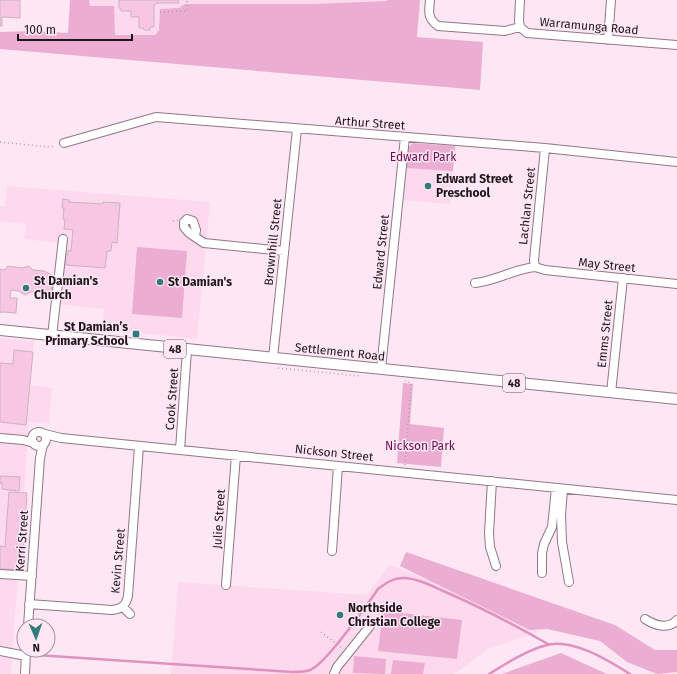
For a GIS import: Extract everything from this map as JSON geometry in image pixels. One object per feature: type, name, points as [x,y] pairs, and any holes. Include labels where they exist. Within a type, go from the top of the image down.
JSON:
[{"type":"main road","name":"Settlement Road","points":[[0,330],[677,399]]},
{"type":"street","points":[[430,0],[429,14],[431,21],[438,26],[504,32],[520,27],[520,0]]},
{"type":"street","points":[[608,40],[611,0]]},
{"type":"street","name":"Warramunga Road","points":[[520,27],[527,33],[677,45]]},
{"type":"street","name":"Arthur Street","points":[[64,143],[156,117],[545,148],[677,162]]},
{"type":"street","name":"Brownhill Street","points":[[273,358],[297,129]]},
{"type":"street","name":"Edward Street","points":[[381,369],[404,137]]},
{"type":"street","name":"Lachlan Street","points":[[535,267],[534,260],[545,148]]},
{"type":"street","points":[[195,236],[202,243],[206,244],[284,251]]},
{"type":"street","points":[[52,336],[63,239]]},
{"type":"street","points":[[475,283],[491,280],[518,270],[535,267]]},
{"type":"street","name":"May Street","points":[[535,267],[544,270],[677,284]]},
{"type":"street","name":"Emms Street","points":[[611,393],[623,278]]},
{"type":"street","name":"Cook Street","points":[[180,450],[187,350]]},
{"type":"street","name":"Nickson Street","points":[[0,438],[40,441],[61,438],[677,500]]},
{"type":"street","name":"Kerri Street","points":[[29,618],[40,441]]},
{"type":"street","name":"Kevin Street","points":[[30,604],[112,610],[123,607],[128,596],[139,446]]},
{"type":"street","name":"Julie Street","points":[[226,585],[236,455]]},
{"type":"street","points":[[332,551],[338,466]]},
{"type":"street","points":[[492,481],[489,533],[490,547],[496,566]]},
{"type":"street","points":[[542,573],[542,553],[544,544],[552,527],[560,488]]},
{"type":"street","points":[[560,488],[562,542],[569,582]]},
{"type":"street","points":[[0,574],[32,576]]},
{"type":"street","points":[[123,607],[130,614]]},
{"type":"street","points":[[645,619],[652,624],[664,626],[670,625],[677,620]]},
{"type":"street","points":[[334,674],[337,667],[370,626]]},
{"type":"street","points":[[0,651],[16,652]]},
{"type":"street","points":[[25,674],[26,658]]},
{"type":"path","points":[[160,12],[187,11],[187,0]]},
{"type":"path","points":[[0,142],[50,147],[53,146]]},
{"type":"path","points":[[278,368],[361,376]]},
{"type":"path","points":[[399,380],[411,383],[405,465]]},
{"type":"path","points":[[321,632],[340,647]]},
{"type":"shaded area","points":[[89,0],[387,1],[313,4],[159,30],[155,35],[114,35],[114,6],[89,6]]},
{"type":"shaded area","name":"Edward Street Preschool","points":[[405,168],[453,171],[450,204],[402,200]]},
{"type":"shaded area","points":[[7,186],[210,202],[197,339],[102,329],[104,309],[58,304],[67,238],[60,237],[59,243],[24,239],[26,224],[0,221],[0,206],[5,206]]},
{"type":"shaded area","points":[[0,338],[34,341],[30,385],[52,388],[49,424],[29,422],[11,674],[0,674]]},
{"type":"shaded area","name":"Northside Christian College","points":[[390,565],[472,597],[539,632],[488,649],[454,674],[171,674],[178,582],[366,595]]},
{"type":"green space","points":[[70,0],[89,0],[90,6],[114,6],[115,35],[155,35],[159,30],[160,9],[179,8],[185,4],[313,4],[387,0],[420,0],[417,37],[483,42],[480,90],[0,49],[0,32],[34,31],[68,33]]},
{"type":"green space","name":"Edward Park","points":[[413,143],[455,146],[453,171],[405,168],[407,151]]},
{"type":"green space","name":"St Damian's","points":[[137,247],[187,251],[182,318],[132,314]]},
{"type":"green space","name":"Nickson Park","points":[[403,383],[413,384],[410,424],[444,428],[441,467],[397,463]]},
{"type":"green space","points":[[406,552],[615,625],[655,650],[677,650],[677,672],[657,674],[627,662],[600,641],[547,629],[530,630],[400,566]]},
{"type":"green space","points":[[383,611],[462,620],[457,659],[378,651]]},
{"type":"green space","points":[[561,653],[607,674],[502,674]]},
{"type":"green space","points":[[354,656],[386,659],[385,674],[353,673]]},
{"type":"green space","points":[[393,660],[425,663],[423,674],[391,674]]},
{"type":"building","points":[[0,0],[20,0],[20,18],[2,17],[2,26],[0,26]]},
{"type":"building","points":[[119,0],[178,0],[179,3],[157,3],[154,6],[154,27],[150,27],[150,30],[144,30],[143,28],[139,28],[139,17],[131,17],[131,11],[121,11],[119,8]]},
{"type":"building","points":[[63,199],[69,200],[69,202],[103,204],[103,202],[120,203],[117,243],[112,242],[111,251],[107,251],[105,268],[66,265],[64,254],[68,255],[68,250],[71,251],[73,230],[64,229],[65,219],[63,219]]},
{"type":"building","name":"St Damian's Church","points":[[8,266],[22,268],[29,266],[33,270],[44,271],[56,276],[56,286],[52,285],[51,292],[31,292],[25,295],[19,291],[11,290],[10,298],[17,298],[16,313],[0,313],[0,269],[4,270]]},
{"type":"building","points":[[14,350],[33,352],[26,425],[0,422],[0,363],[13,364]]},
{"type":"building","points":[[0,476],[20,477],[19,491],[2,489]]},
{"type":"building","points":[[9,492],[27,493],[22,570],[0,569],[0,546],[5,547]]},
{"type":"waterway","points":[[56,656],[292,672],[306,671],[317,665],[336,646],[378,589],[399,578],[413,579],[423,582],[455,596],[522,629],[548,644]]},
{"type":"waterway","points":[[489,674],[532,650],[547,645],[557,644],[568,645],[590,652],[630,674]]},
{"type":"place","name":"Edward Street Preschool","points":[[428,186]]},
{"type":"place","name":"St Damian's","points":[[160,282]]},
{"type":"place","name":"St Damian's Church","points":[[26,288]]},
{"type":"place","name":"St Damian’s Primary School","points":[[136,334]]},
{"type":"place","name":"Northside Christian College","points":[[340,615]]}]
